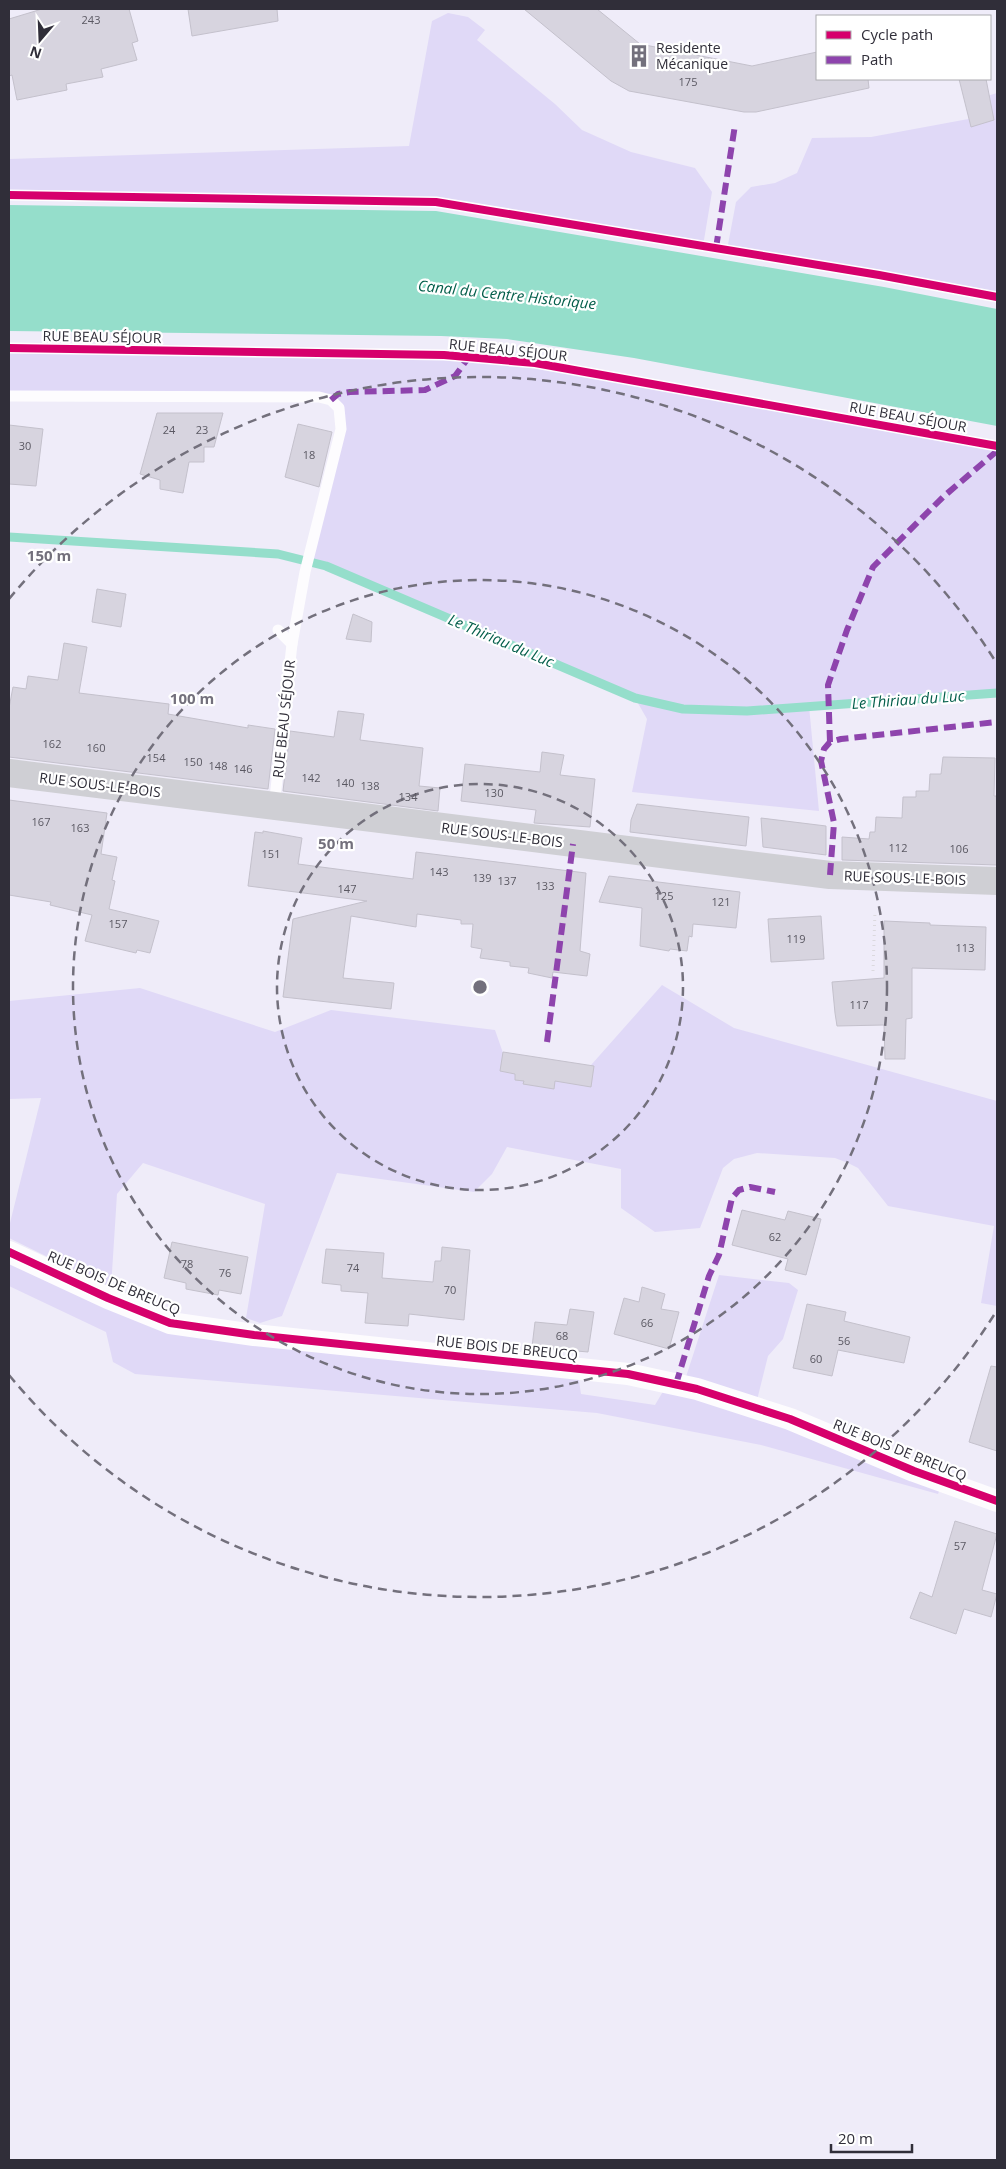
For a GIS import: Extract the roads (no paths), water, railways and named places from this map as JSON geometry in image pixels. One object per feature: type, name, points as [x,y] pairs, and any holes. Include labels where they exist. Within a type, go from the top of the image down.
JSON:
[{"type":"street","name":"RUE SOUS-LE-BOIS","points":[[9,773],[830,875],[997,881]]},
{"type":"street","name":"RUE BOIS DE BREUCQ","points":[[9,1252],[108,1298],[170,1323],[254,1335],[620,1373],[697,1389],[790,1420],[914,1471],[997,1501]]},
{"type":"lane","name":"RUE BEAU SÉJOUR","points":[[9,396],[319,397],[331,400],[339,408],[341,429],[309,551],[292,644],[274,807]]},
{"type":"lane","points":[[278,630],[292,644]]},
{"type":"water","name":"Canal du Centre Historique","points":[[9,205],[436,211],[884,287],[997,309],[997,426],[634,358],[507,339],[441,336],[9,331]]},
{"type":"waterway","name":"Le Thiriau du Luc","points":[[9,537],[278,554],[326,566],[635,698],[683,709],[747,711],[997,693]]},
{"type":"place","name":"Residente Mécanique","points":[[639,56]]}]
